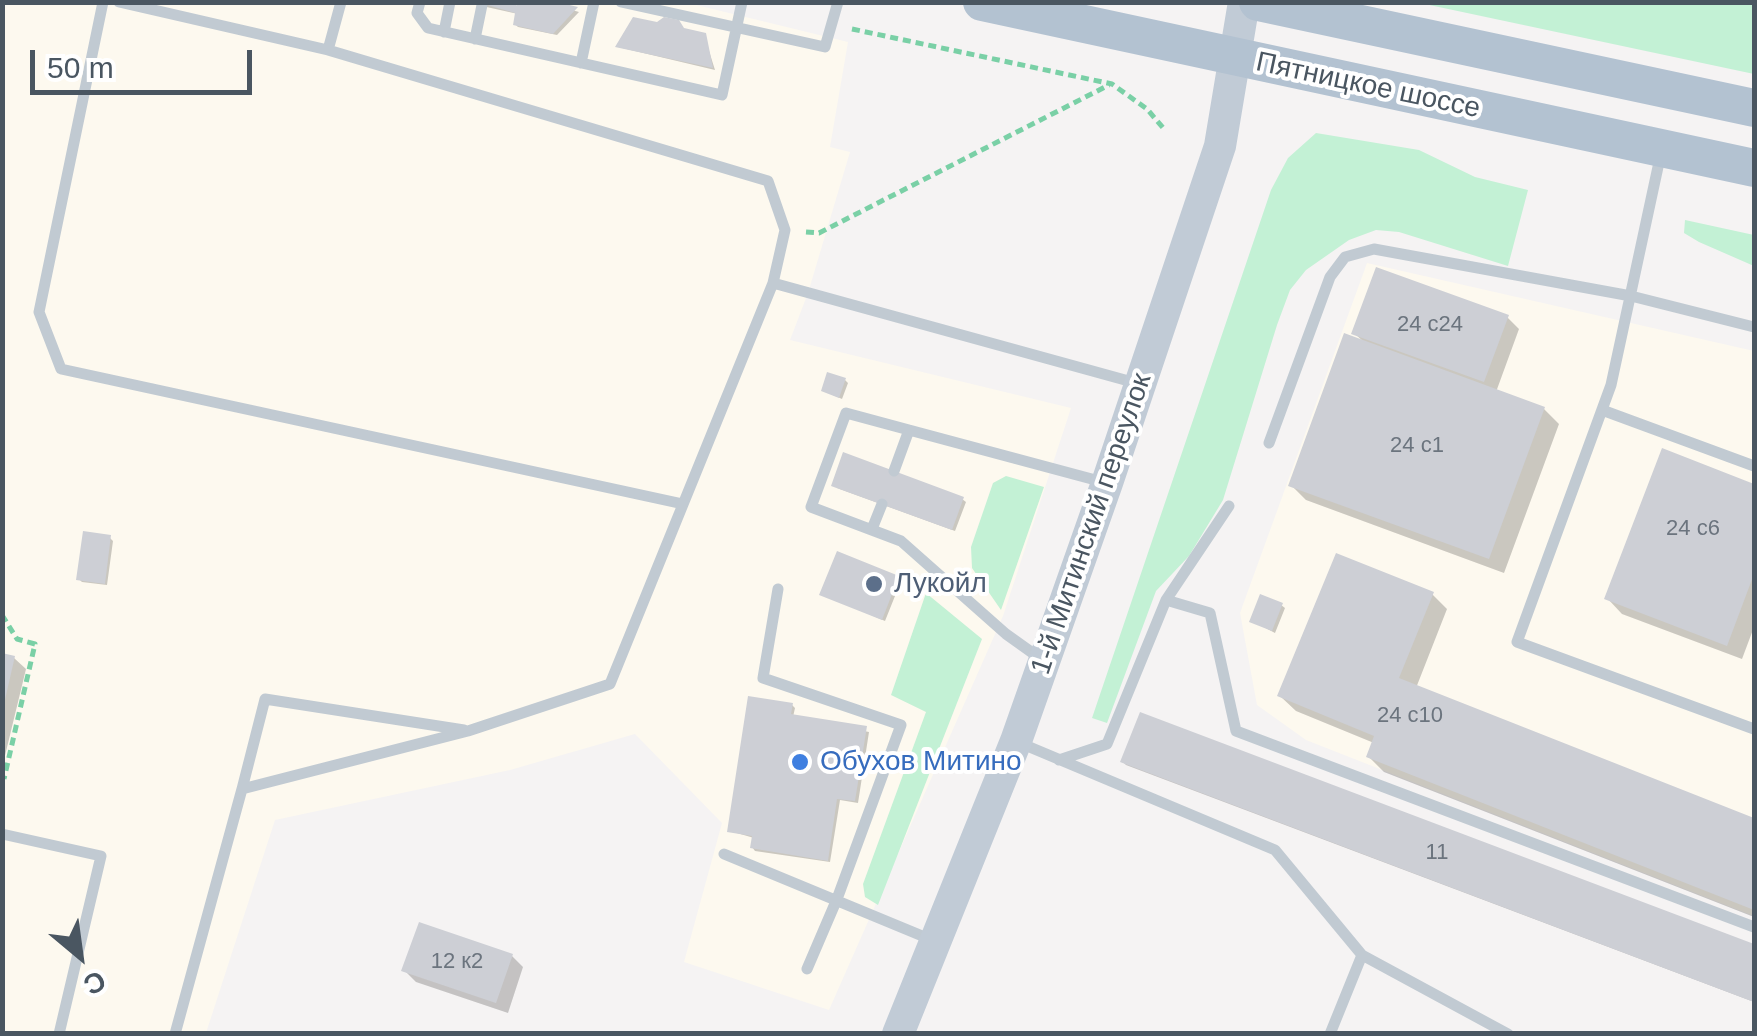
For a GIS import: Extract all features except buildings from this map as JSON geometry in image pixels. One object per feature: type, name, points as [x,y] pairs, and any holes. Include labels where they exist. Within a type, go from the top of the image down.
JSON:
[{"type":"main road","name":"Пятницкое шоссе","points":[[982,2],[1754,168]]},
{"type":"main road","name":"1-й Митинский переулок","points":[[898,1034],[1016,742],[1220,146],[1244,2]]},
{"type":"main road","points":[[1258,2],[1754,108]]},
{"type":"lane","points":[[102,2],[39,312],[61,369],[683,504]]},
{"type":"lane","points":[[120,2],[328,50],[768,181],[785,230],[773,283],[610,684],[468,731],[242,789]]},
{"type":"lane","points":[[328,50],[341,2]]},
{"type":"lane","points":[[420,2],[417,12],[428,28],[722,94],[742,2]]},
{"type":"lane","points":[[444,32],[450,2]]},
{"type":"lane","points":[[581,62],[594,2]]},
{"type":"lane","points":[[620,2],[826,47],[838,2]]},
{"type":"lane","points":[[474,38],[482,5]]},
{"type":"lane","points":[[1662,148],[1611,386],[1517,642],[1754,729]]},
{"type":"lane","points":[[1269,443],[1330,277],[1345,257],[1374,248],[1630,296],[1754,327]]},
{"type":"lane","points":[[773,283],[1140,384]]},
{"type":"lane","points":[[1602,410],[1754,466]]},
{"type":"lane","points":[[1045,662],[1006,634],[900,541],[811,507],[846,413],[1107,483]]},
{"type":"lane","points":[[894,471],[908,430]]},
{"type":"lane","points":[[872,529],[882,504]]},
{"type":"lane","points":[[1059,760],[1108,744],[1166,600],[1229,506]]},
{"type":"lane","points":[[778,589],[762,678],[901,724],[807,969]]},
{"type":"lane","points":[[1166,600],[1210,612],[1236,730],[1754,926]]},
{"type":"lane","points":[[175,1034],[265,698],[468,731]]},
{"type":"lane","points":[[1016,742],[1274,850],[1362,955],[1508,1034]]},
{"type":"lane","points":[[2,834],[100,856],[59,1034]]},
{"type":"lane","points":[[724,854],[936,941]]},
{"type":"lane","points":[[1330,1034],[1362,955]]},
{"type":"path","points":[[831,25],[1112,84],[1147,109],[1164,129]]},
{"type":"path","points":[[785,230],[819,233],[1112,84]]},
{"type":"path","points":[[2,615],[16,639],[35,644],[4,779]]},
{"type":"shaded area","points":[[684,2],[848,42],[830,147],[850,152],[790,340],[1071,408],[1003,616],[829,1010],[684,962],[722,823],[635,734],[510,770],[275,820],[206,1033],[3,1033],[2,3]]},
{"type":"shaded area","points":[[1367,263],[1754,351],[1754,916],[1306,740],[1257,705],[1240,613]]},
{"type":"green space","points":[[1420,3],[1754,3],[1754,74]]},
{"type":"green space","points":[[1316,133],[1419,150],[1475,177],[1528,190],[1508,266],[1399,232],[1376,230],[1349,240],[1306,270],[1290,290],[1277,325],[1223,500],[1189,556],[1156,591],[1107,723],[1092,718],[1271,190],[1288,158]]},
{"type":"green space","points":[[1685,220],[1754,235],[1754,266],[1684,233]]},
{"type":"green space","points":[[1006,476],[1044,487],[1001,610],[972,568],[971,547],[993,483]]},
{"type":"green space","points":[[926,593],[982,639],[878,905],[865,897],[863,884],[926,712],[891,695]]},
{"type":"place","name":"Лукойл","points":[[874,584]]},
{"type":"place","name":"Обухов Митино","points":[[800,762]]}]
